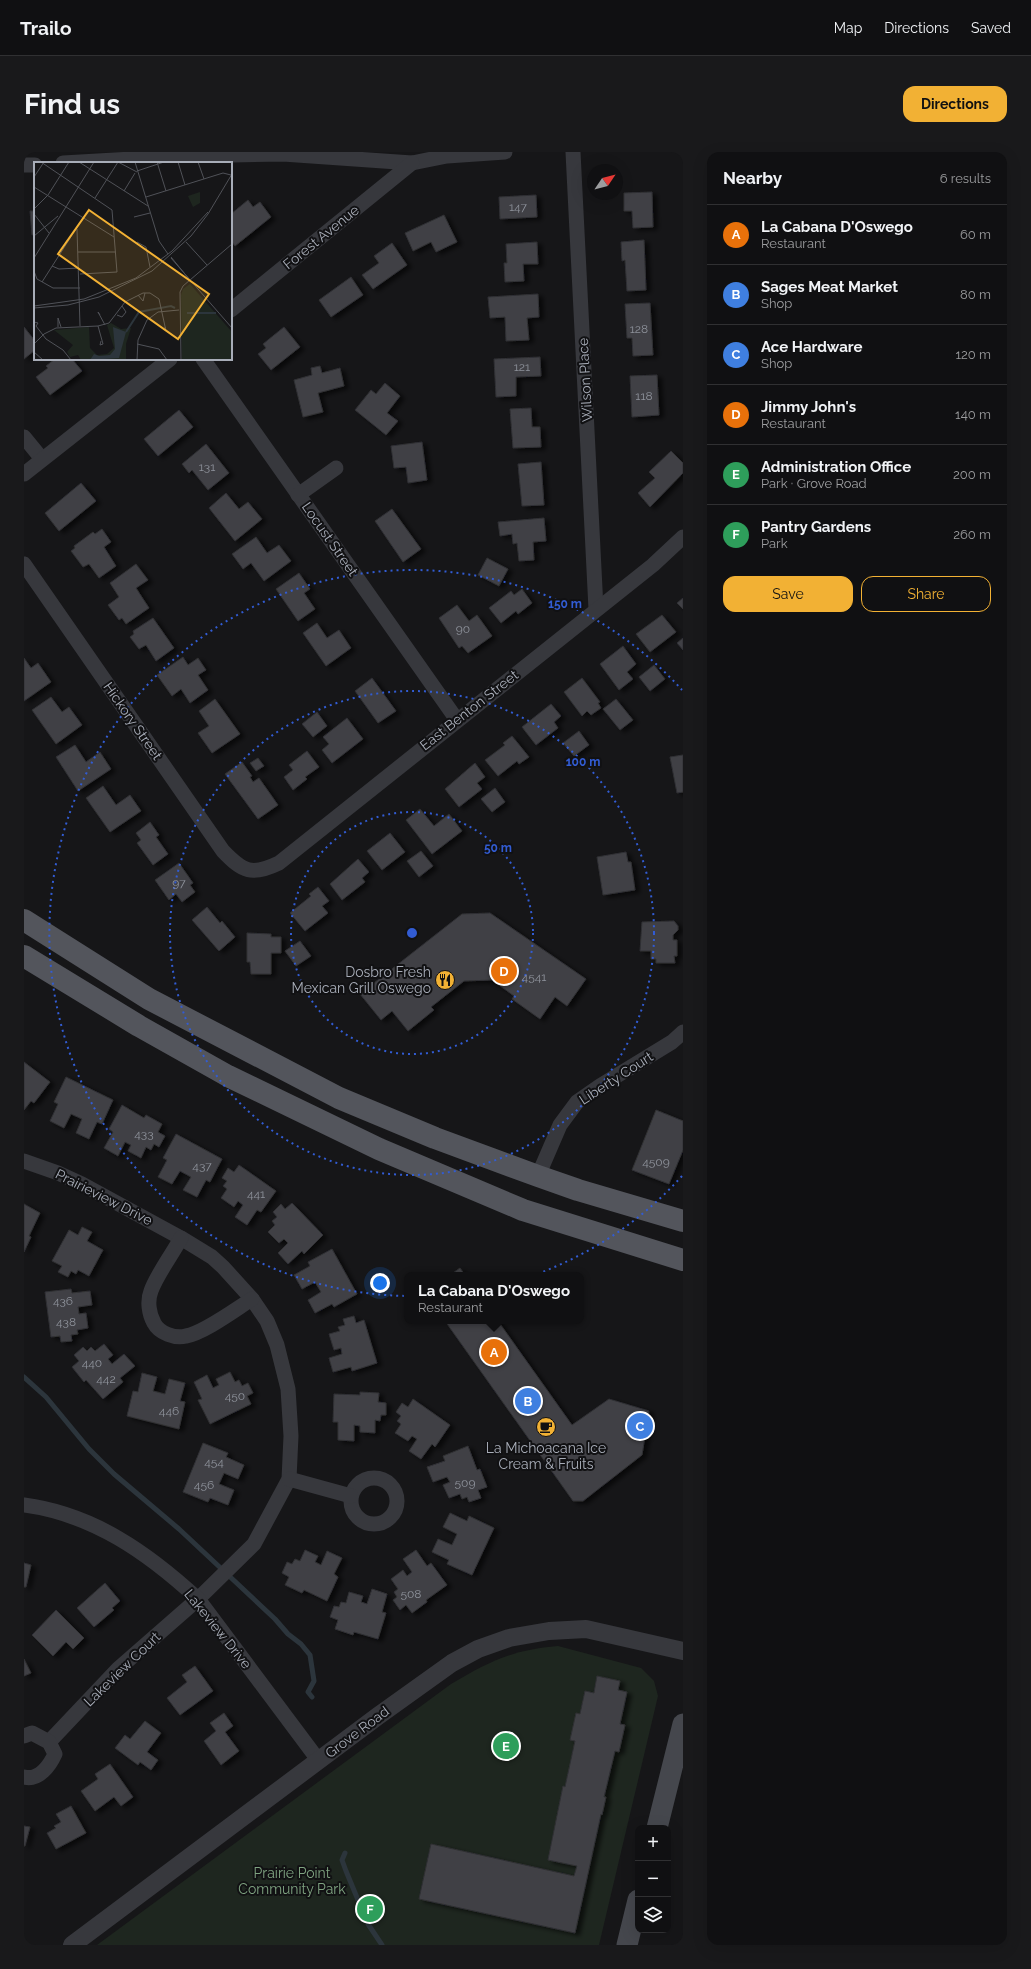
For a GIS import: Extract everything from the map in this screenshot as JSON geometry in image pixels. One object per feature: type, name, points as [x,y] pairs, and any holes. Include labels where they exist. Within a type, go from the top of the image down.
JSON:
[{"type":"main road","points":[[24,920],[149,999],[339,1098],[435,1138],[538,1176],[578,1190],[683,1221]]},
{"type":"main road","points":[[24,956],[132,1023],[228,1076],[379,1149],[523,1210],[683,1260]]},
{"type":"main road","points":[[662,1253],[683,1269]]},
{"type":"main road","points":[[658,1825],[683,1724]]},
{"type":"main road","points":[[627,1945],[635,1912]]},
{"type":"street","points":[[80,162],[184,156],[283,154],[412,163],[447,156],[506,152]]},
{"type":"street","name":"Wilson Place","points":[[573,152],[596,609]]},
{"type":"street","name":"Forest Avenue","points":[[232,309],[412,163]]},
{"type":"street","points":[[24,166],[34,165]]},
{"type":"street","points":[[24,474],[169,360]]},
{"type":"street","name":"Locust Street","points":[[204,360],[457,720]]},
{"type":"street","points":[[24,437],[42,459]]},
{"type":"street","points":[[298,495],[336,468]]},
{"type":"street","name":"East Benton Street","points":[[250,870],[264,871],[279,863],[653,565],[683,537]]},
{"type":"street","name":"Hickory Street","points":[[24,564],[223,851],[236,865],[250,870]]},
{"type":"street","name":"Liberty Court","points":[[538,1176],[560,1125],[577,1102],[600,1086],[672,1042],[683,1032]]},
{"type":"street","name":"Prairieview Drive","points":[[24,1161],[58,1172],[82,1184],[182,1238],[212,1257],[252,1299],[267,1321],[278,1345],[288,1389],[291,1436],[289,1479],[254,1544],[198,1599]]},
{"type":"street","points":[[182,1238],[151,1291],[148,1305],[156,1327],[172,1336],[185,1336],[200,1330],[252,1299]]},
{"type":"street","points":[[289,1479],[351,1496]]},
{"type":"street","name":"Lakeview Drive","points":[[24,1504],[39,1506],[96,1524],[147,1555],[198,1599],[319,1761]]},
{"type":"street","name":"Lakeview Court","points":[[49,1742],[118,1669],[198,1599]]},
{"type":"street","name":"Grove Road","points":[[72,1945],[452,1663],[478,1649],[510,1638],[549,1631],[586,1629],[683,1651]]},
{"type":"street","points":[[24,1736],[32,1733],[49,1742],[54,1754],[50,1764],[41,1774],[28,1778],[24,1777]]},
{"type":"green space","name":"Prairie Point Community Park","points":[[558,1646],[641,1668],[654,1681],[658,1696],[599,1945],[97,1945],[451,1684],[502,1658],[527,1650]]},
{"type":"building","points":[[652,192],[653,227],[633,228],[632,211],[624,211],[624,193]]},
{"type":"building","points":[[536,195],[537,217],[500,219],[499,197]]},
{"type":"building","points":[[248,200],[253,207],[260,202],[271,217],[235,246],[232,242],[232,213]]},
{"type":"building","points":[[30,211],[34,211],[34,234],[32,235]]},
{"type":"building","points":[[444,215],[457,242],[436,252],[431,242],[413,251],[405,233]]},
{"type":"building","points":[[644,240],[646,290],[627,291],[625,260],[622,261],[621,242]]},
{"type":"building","points":[[537,242],[538,264],[523,264],[524,281],[505,282],[504,263],[507,263],[506,244]]},
{"type":"building","points":[[392,243],[407,265],[373,289],[362,275],[379,263],[374,256]]},
{"type":"building","points":[[351,277],[363,295],[331,317],[319,300]]},
{"type":"building","points":[[538,294],[539,317],[527,318],[529,340],[506,341],[505,317],[490,318],[488,297]]},
{"type":"building","points":[[650,303],[653,355],[633,356],[632,338],[627,338],[625,304]]},
{"type":"building","points":[[24,327],[34,340],[34,351],[24,359]]},
{"type":"building","points":[[284,327],[300,347],[271,370],[258,354],[266,348],[263,344]]},
{"type":"building","points":[[540,357],[541,376],[516,377],[516,396],[496,397],[494,359]]},
{"type":"building","points":[[54,360],[73,360],[82,371],[50,395],[36,377],[48,368],[46,366]]},
{"type":"building","points":[[320,366],[322,373],[340,368],[344,386],[318,393],[323,412],[303,417],[294,380],[312,375],[311,368]]},
{"type":"building","points":[[657,375],[659,415],[632,417],[630,376]]},
{"type":"building","points":[[385,383],[400,396],[387,413],[398,421],[386,435],[355,410],[371,390],[376,394]]},
{"type":"building","points":[[531,408],[532,427],[540,427],[541,447],[513,448],[510,409]]},
{"type":"building","points":[[179,410],[193,427],[158,456],[144,439]]},
{"type":"building","points":[[422,442],[427,480],[408,483],[406,467],[394,468],[391,446]]},
{"type":"building","points":[[206,444],[229,473],[208,490],[192,470],[189,473],[182,464]]},
{"type":"building","points":[[671,451],[683,463],[683,473],[650,507],[638,493],[655,478],[649,472]]},
{"type":"building","points":[[541,462],[544,505],[522,506],[518,464]]},
{"type":"building","points":[[81,483],[96,501],[59,531],[45,513]]},
{"type":"building","points":[[226,493],[239,509],[248,502],[262,519],[235,541],[209,508]]},
{"type":"building","points":[[392,509],[421,549],[403,562],[375,521]]},
{"type":"building","points":[[544,518],[546,541],[533,542],[534,560],[519,561],[517,543],[513,544],[512,534],[500,536],[498,522]]},
{"type":"building","points":[[102,529],[111,542],[104,547],[116,566],[99,578],[89,564],[83,567],[71,551],[75,548],[74,546],[93,532],[95,534]]},
{"type":"building","points":[[256,537],[267,553],[279,545],[291,561],[264,581],[251,563],[243,569],[232,554]]},
{"type":"building","points":[[487,558],[508,569],[499,586],[478,575]]},
{"type":"building","points":[[136,564],[148,580],[136,588],[149,608],[126,624],[122,618],[119,620],[108,605],[119,597],[110,583]]},
{"type":"building","points":[[299,573],[310,589],[304,593],[315,609],[298,621],[276,589]]},
{"type":"building","points":[[522,589],[532,603],[518,614],[516,611],[501,623],[489,608],[511,591],[514,595]]},
{"type":"building","points":[[683,598],[683,609],[677,603]]},
{"type":"building","points":[[457,605],[469,621],[477,615],[492,636],[468,653],[462,646],[459,648],[439,618]]},
{"type":"building","points":[[662,615],[676,632],[650,652],[636,634]]},
{"type":"building","points":[[153,618],[174,648],[156,661],[146,645],[139,649],[130,637],[134,634],[133,631]]},
{"type":"building","points":[[317,623],[327,638],[339,630],[351,648],[326,666],[303,633]]},
{"type":"building","points":[[683,638],[683,650],[677,643]]},
{"type":"building","points":[[623,646],[636,664],[627,672],[633,679],[619,690],[600,664]]},
{"type":"building","points":[[183,657],[188,665],[198,658],[206,670],[198,675],[208,690],[190,703],[181,689],[172,696],[157,675]]},
{"type":"building","points":[[24,658],[31,668],[38,663],[51,682],[24,701]]},
{"type":"building","points":[[654,665],[665,679],[650,691],[639,677]]},
{"type":"building","points":[[372,678],[396,711],[378,723],[355,691]]},
{"type":"building","points":[[582,678],[600,702],[598,703],[601,708],[591,715],[587,711],[582,716],[564,692]]},
{"type":"building","points":[[51,697],[62,712],[69,707],[82,725],[56,744],[32,710]]},
{"type":"building","points":[[215,699],[240,734],[212,753],[198,733],[209,726],[199,711]]},
{"type":"building","points":[[616,699],[633,720],[620,730],[603,709]]},
{"type":"building","points":[[551,704],[561,716],[554,722],[558,728],[536,745],[522,727]]},
{"type":"building","points":[[317,712],[327,726],[313,737],[302,724]]},
{"type":"building","points":[[347,718],[363,739],[332,763],[322,750],[329,744],[323,737]]},
{"type":"building","points":[[579,731],[589,745],[574,756],[563,743]]},
{"type":"building","points":[[512,736],[529,757],[519,764],[517,761],[498,776],[485,760],[505,745],[503,743]]},
{"type":"building","points":[[75,745],[86,762],[100,752],[111,769],[78,791],[56,757]]},
{"type":"building","points":[[307,751],[319,767],[305,777],[307,779],[293,790],[284,777],[293,770],[289,765]]},
{"type":"building","points":[[683,755],[683,792],[677,793],[670,757]]},
{"type":"building","points":[[258,758],[264,766],[256,771],[250,763]]},
{"type":"building","points":[[242,762],[252,776],[250,777],[253,782],[259,778],[278,805],[258,819],[225,774]]},
{"type":"building","points":[[475,763],[485,777],[477,783],[482,789],[459,807],[445,789]]},
{"type":"building","points":[[103,786],[116,805],[130,795],[141,811],[110,832],[86,798]]},
{"type":"building","points":[[495,788],[505,802],[492,812],[481,799]]},
{"type":"building","points":[[420,809],[434,826],[449,814],[462,831],[432,854],[406,820]]},
{"type":"building","points":[[150,822],[159,835],[156,837],[168,854],[153,865],[137,843],[141,840],[136,833]]},
{"type":"building","points":[[390,833],[405,852],[382,870],[367,851]]},
{"type":"building","points":[[421,851],[433,866],[419,877],[407,861]]},
{"type":"building","points":[[626,852],[628,862],[631,862],[635,890],[603,895],[597,857]]},
{"type":"building","points":[[358,859],[369,872],[362,878],[365,882],[342,900],[330,884]]},
{"type":"building","points":[[179,863],[193,883],[190,885],[195,892],[182,902],[176,894],[169,900],[155,880]]},
{"type":"building","points":[[318,887],[329,901],[322,906],[328,913],[305,931],[290,913],[311,896],[309,894]]},
{"type":"building","points":[[207,907],[220,923],[222,921],[235,937],[219,951],[192,920]]},
{"type":"building","points":[[490,913],[586,979],[567,1006],[555,997],[540,1019],[512,999],[514,996],[492,980],[464,981],[431,1007],[434,1010],[408,1031],[392,1011],[381,1020],[360,994],[462,914]]},
{"type":"building","points":[[674,921],[678,926],[678,930],[673,935],[673,940],[677,940],[677,956],[674,956],[675,963],[656,963],[656,959],[651,959],[651,951],[640,951],[642,922]]},
{"type":"building","points":[[247,933],[271,934],[271,937],[281,937],[281,953],[271,953],[271,974],[251,974],[250,962],[247,962]]},
{"type":"building","points":[[300,941],[311,956],[296,966],[285,951]]},
{"type":"building","points":[[24,1062],[50,1082],[34,1103],[31,1101],[24,1110]]},
{"type":"building","points":[[66,1077],[113,1100],[102,1124],[97,1122],[89,1139],[76,1133],[82,1119],[71,1114],[64,1128],[50,1121],[58,1104],[54,1102]]},
{"type":"building","points":[[122,1105],[144,1118],[146,1115],[162,1124],[158,1132],[165,1136],[159,1147],[154,1144],[151,1150],[146,1147],[141,1158],[128,1151],[131,1145],[125,1142],[118,1156],[104,1148],[113,1132],[109,1129]]},
{"type":"building","points":[[656,1110],[683,1121],[683,1150],[669,1184],[632,1170]]},
{"type":"building","points":[[176,1134],[222,1159],[210,1182],[206,1180],[197,1197],[183,1190],[191,1177],[180,1171],[172,1184],[158,1177],[167,1160],[163,1158]]},
{"type":"building","points":[[239,1165],[276,1191],[261,1212],[257,1210],[247,1225],[235,1217],[243,1205],[238,1201],[234,1207],[221,1198],[227,1189],[223,1186],[227,1181],[222,1178],[228,1168],[234,1172]]},
{"type":"building","points":[[292,1203],[323,1235],[304,1254],[302,1251],[288,1264],[278,1253],[288,1243],[284,1239],[279,1243],[268,1232],[275,1225],[272,1221],[277,1217],[273,1212],[281,1204],[285,1209]]},
{"type":"building","points":[[24,1204],[40,1213],[29,1236],[31,1237],[24,1252]]},
{"type":"building","points":[[82,1227],[92,1232],[87,1241],[103,1250],[89,1276],[78,1270],[76,1274],[71,1271],[68,1277],[58,1272],[62,1266],[52,1261],[69,1230],[78,1235]]},
{"type":"building","points":[[332,1249],[357,1294],[334,1307],[332,1304],[315,1313],[308,1300],[321,1292],[315,1282],[302,1289],[294,1275],[310,1266],[308,1262]]},
{"type":"building","points":[[460,1268],[463,1272],[454,1272]]},
{"type":"building","points":[[71,1289],[72,1293],[90,1291],[92,1305],[78,1307],[79,1314],[86,1313],[88,1328],[77,1330],[78,1334],[71,1335],[72,1341],[61,1342],[60,1336],[51,1337],[45,1292]]},
{"type":"building","points":[[354,1316],[356,1323],[364,1320],[377,1363],[352,1371],[351,1367],[333,1372],[329,1358],[342,1354],[341,1348],[334,1350],[329,1334],[340,1331],[338,1327],[345,1325],[343,1319]]},
{"type":"building","points":[[447,1324],[500,1324],[572,1425],[609,1399],[649,1411],[642,1455],[583,1501],[573,1501]]},
{"type":"building","points":[[104,1344],[113,1355],[108,1359],[112,1364],[124,1354],[135,1366],[120,1378],[123,1382],[103,1399],[86,1380],[84,1382],[72,1367],[79,1361],[74,1355],[83,1347],[87,1351],[91,1347],[95,1351]]},
{"type":"building","points":[[230,1372],[235,1382],[239,1380],[242,1386],[248,1383],[253,1393],[247,1396],[251,1404],[210,1424],[198,1400],[202,1399],[194,1382],[207,1375],[213,1388],[219,1385],[216,1379]]},
{"type":"building","points":[[142,1373],[157,1377],[153,1391],[165,1394],[169,1379],[185,1383],[180,1401],[185,1402],[179,1429],[127,1416],[133,1391],[138,1392]]},
{"type":"building","points":[[360,1392],[379,1393],[378,1402],[386,1403],[386,1415],[381,1415],[380,1421],[375,1420],[375,1433],[360,1432],[360,1426],[354,1425],[354,1441],[338,1440],[338,1422],[333,1422],[334,1394],[360,1395]]},
{"type":"building","points":[[413,1399],[450,1425],[435,1447],[432,1444],[421,1459],[409,1451],[417,1439],[412,1436],[408,1441],[395,1433],[401,1424],[397,1421],[401,1416],[396,1412],[402,1403],[408,1407]]},
{"type":"building","points":[[203,1443],[228,1453],[226,1457],[244,1465],[238,1479],[224,1473],[219,1484],[234,1490],[228,1505],[210,1498],[208,1502],[183,1492]]},
{"type":"building","points":[[468,1446],[477,1470],[480,1469],[487,1487],[478,1490],[481,1498],[469,1502],[467,1497],[462,1499],[460,1494],[449,1498],[443,1485],[450,1482],[447,1477],[433,1482],[427,1467],[445,1461],[443,1456]]},
{"type":"building","points":[[450,1513],[467,1521],[469,1516],[494,1528],[472,1575],[447,1564],[449,1560],[432,1552],[438,1539],[452,1545],[457,1534],[443,1527]]},
{"type":"building","points":[[305,1550],[318,1556],[315,1562],[321,1565],[327,1551],[342,1558],[334,1574],[338,1577],[327,1601],[304,1590],[302,1593],[285,1585],[289,1577],[282,1573],[287,1562],[292,1564],[295,1559],[300,1561]]},
{"type":"building","points":[[416,1550],[427,1566],[431,1563],[447,1585],[426,1600],[427,1602],[412,1613],[406,1605],[400,1610],[393,1600],[397,1597],[394,1592],[398,1589],[391,1579],[403,1570],[407,1576],[412,1572],[403,1559]]},
{"type":"building","points":[[24,1563],[31,1565],[26,1587],[24,1587]]},
{"type":"building","points":[[105,1583],[120,1601],[112,1608],[114,1610],[94,1627],[77,1608]]},
{"type":"building","points":[[372,1589],[387,1594],[382,1612],[386,1613],[378,1639],[354,1632],[353,1635],[335,1629],[338,1620],[330,1617],[334,1606],[339,1607],[341,1602],[346,1603],[349,1592],[363,1596],[361,1602],[367,1604]]},
{"type":"building","points":[[56,1610],[84,1638],[73,1649],[66,1642],[53,1656],[32,1635]]},
{"type":"building","points":[[24,1659],[31,1673],[24,1676]]},
{"type":"building","points":[[195,1666],[213,1691],[180,1715],[167,1698],[187,1682],[182,1675]]},
{"type":"building","points":[[597,1676],[620,1681],[618,1690],[627,1692],[620,1724],[625,1725],[619,1752],[615,1751],[575,1933],[419,1899],[431,1844],[574,1876],[577,1866],[548,1860],[563,1786],[565,1787],[575,1741],[570,1740],[576,1713],[580,1714],[585,1691],[594,1693]]},
{"type":"building","points":[[224,1713],[233,1726],[225,1732],[239,1751],[221,1765],[204,1741],[216,1731],[210,1723]]},
{"type":"building","points":[[145,1721],[161,1733],[147,1752],[158,1760],[151,1770],[140,1762],[138,1765],[115,1748],[125,1735],[130,1739]]},
{"type":"building","points":[[110,1764],[133,1797],[121,1806],[114,1797],[95,1811],[81,1791],[98,1779],[95,1774]]},
{"type":"building","points":[[71,1806],[86,1833],[56,1849],[47,1833],[56,1828],[54,1826],[61,1822],[56,1814]]},
{"type":"building","points":[[24,1826],[30,1827],[25,1846],[24,1846]]},
{"type":"waterway","points":[[24,1377],[46,1397],[89,1449],[114,1474],[179,1529],[275,1619],[288,1634],[301,1644],[310,1655],[314,1681],[308,1692],[312,1697]]},
{"type":"waterway","points":[[345,1853],[342,1860],[346,1871],[368,1924],[382,1945]]},
{"type":"place","name":"Jimmy John's","points":[[504,971]]},
{"type":"place","name":"Dosbro Fresh Mexican Grill Oswego","points":[[445,980]]},
{"type":"place","name":"La Cabana D'Oswego","points":[[494,1352]]},
{"type":"place","name":"Sages Meat Market","points":[[528,1401]]},
{"type":"place","name":"Ace Hardware","points":[[640,1426]]},
{"type":"place","name":"La Michoacana Ice Cream & Fruits","points":[[546,1427]]},
{"type":"place","name":"Administration Office","points":[[506,1746]]},
{"type":"place","name":"Pantry Gardens","points":[[370,1909]]}]
